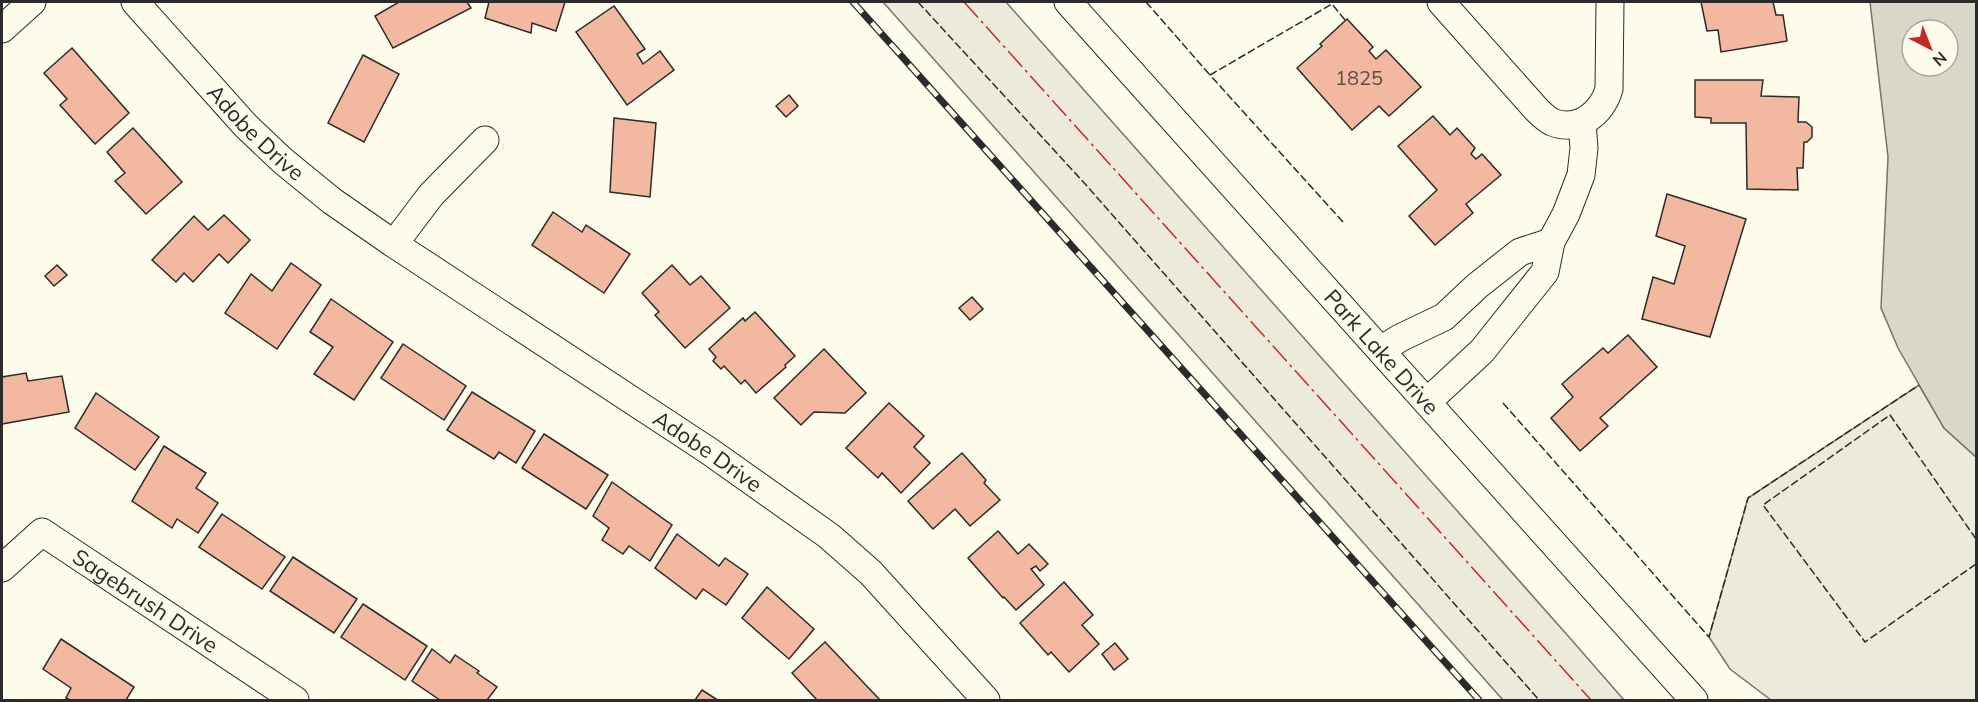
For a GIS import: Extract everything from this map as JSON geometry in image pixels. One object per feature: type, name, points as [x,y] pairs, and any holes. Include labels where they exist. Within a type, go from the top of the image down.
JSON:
[{"type":"street","points":[[2,29],[32,2]]},
{"type":"street","name":"Adobe Drive","points":[[135,2],[246,126],[283,161],[332,201],[394,244],[709,451],[830,536],[871,573],[986,700]]},
{"type":"street","name":"Park Lake Drive","points":[[1068,2],[1694,700]]},
{"type":"street","points":[[1441,2],[1537,110],[1551,122],[1567,126],[1582,122],[1595,114],[1606,100],[1609,89],[1610,2]]},
{"type":"street","points":[[1427,402],[1482,351],[1545,272],[1551,242],[1566,214],[1581,175],[1584,147],[1582,122]]},
{"type":"street","points":[[394,244],[431,195],[485,140]]},
{"type":"street","points":[[1381,350],[1400,338],[1444,317],[1476,286],[1520,252],[1551,242]]},
{"type":"street","name":"Sagebrush Drive","points":[[2,568],[42,532],[295,700]]},
{"type":"shaded area","points":[[883,2],[1006,2],[1624,700],[1503,700]]},
{"type":"shaded area","points":[[1870,2],[1976,2],[1976,457],[1944,428],[1898,348],[1881,308],[1888,157]]},
{"type":"shaded area","points":[[1919,385],[1944,428],[1976,457],[1976,700],[1771,700],[1730,669],[1709,637],[1748,498]]},
{"type":"building","points":[[399,2],[467,2],[471,8],[393,48],[375,16]]},
{"type":"building","points":[[489,2],[565,2],[556,31],[532,23],[531,33],[485,18]]},
{"type":"building","points":[[1701,2],[1773,2],[1776,15],[1783,15],[1787,41],[1721,52],[1718,30],[1707,31]]},
{"type":"building","points":[[614,6],[645,49],[637,54],[643,64],[660,51],[674,70],[627,105],[576,32]]},
{"type":"building","points":[[1347,19],[1373,47],[1369,51],[1376,59],[1386,50],[1421,87],[1389,116],[1379,106],[1352,130],[1297,68]]},
{"type":"building","points":[[72,48],[129,113],[95,144],[60,105],[67,99],[44,73]]},
{"type":"building","points":[[363,55],[399,74],[364,142],[328,123]]},
{"type":"building","points":[[1695,80],[1763,80],[1761,96],[1799,97],[1798,122],[1806,122],[1812,127],[1812,137],[1804,142],[1803,168],[1797,168],[1798,190],[1747,189],[1746,123],[1711,123],[1711,118],[1695,117]]},
{"type":"building","points":[[789,95],[798,106],[786,117],[776,106]]},
{"type":"building","points":[[1433,116],[1450,135],[1457,128],[1475,148],[1471,154],[1476,159],[1482,154],[1501,175],[1466,204],[1473,213],[1435,245],[1409,216],[1437,190],[1398,146]]},
{"type":"building","points":[[614,118],[656,123],[650,197],[610,192]]},
{"type":"building","points":[[133,128],[182,182],[146,214],[115,181],[125,173],[107,152]]},
{"type":"building","points":[[1667,194],[1746,219],[1710,337],[1642,319],[1653,277],[1674,284],[1685,246],[1656,236]]},
{"type":"building","points":[[553,212],[582,232],[586,225],[630,254],[604,293],[532,245]]},
{"type":"building","points":[[224,215],[250,240],[228,263],[219,254],[193,282],[184,273],[176,282],[152,260],[194,216],[208,230]]},
{"type":"building","points":[[291,263],[321,285],[277,349],[225,313],[251,274],[272,291]]},
{"type":"building","points":[[57,265],[67,275],[54,286],[45,276]]},
{"type":"building","points":[[672,265],[690,285],[701,276],[730,308],[685,348],[655,315],[659,312],[642,293]]},
{"type":"building","points":[[972,297],[983,309],[970,320],[959,308]]},
{"type":"building","points":[[331,299],[393,342],[354,400],[314,374],[333,347],[310,332]]},
{"type":"building","points":[[755,312],[795,356],[756,393],[745,380],[741,384],[724,366],[721,369],[713,361],[716,357],[709,349],[743,318],[745,321]]},
{"type":"building","points":[[1628,335],[1657,367],[1600,418],[1608,426],[1580,451],[1551,418],[1573,397],[1562,384],[1603,348],[1608,353]]},
{"type":"building","points":[[403,344],[466,386],[444,420],[381,378]]},
{"type":"building","points":[[824,349],[866,393],[845,413],[814,412],[801,425],[774,398]]},
{"type":"building","points":[[26,373],[28,381],[62,376],[69,412],[2,424],[2,377]]},
{"type":"building","points":[[472,392],[535,431],[516,463],[499,452],[494,459],[447,430]]},
{"type":"building","points":[[96,393],[159,437],[135,470],[75,428]]},
{"type":"building","points":[[889,403],[924,436],[914,447],[930,463],[901,493],[882,473],[878,478],[846,448]]},
{"type":"building","points":[[544,434],[608,475],[586,509],[522,468]]},
{"type":"building","points":[[164,446],[206,473],[196,488],[218,503],[198,533],[177,519],[172,528],[132,501]]},
{"type":"building","points":[[962,453],[1000,500],[970,526],[955,509],[933,529],[908,501]]},
{"type":"building","points":[[612,482],[672,525],[650,561],[629,546],[623,554],[602,540],[609,528],[593,516]]},
{"type":"building","points":[[222,514],[285,557],[262,589],[199,547]]},
{"type":"building","points":[[998,531],[1018,554],[1029,544],[1048,564],[1040,571],[1036,566],[1031,569],[1044,585],[1016,610],[968,558]]},
{"type":"building","points":[[677,534],[719,566],[725,558],[748,574],[726,605],[703,589],[696,599],[655,568]]},
{"type":"building","points":[[293,557],[357,599],[334,633],[270,591]]},
{"type":"building","points":[[1064,582],[1093,615],[1082,625],[1099,644],[1069,672],[1051,652],[1048,655],[1020,623]]},
{"type":"building","points":[[767,587],[814,629],[789,659],[742,618]]},
{"type":"building","points":[[363,604],[427,646],[405,680],[341,637]]},
{"type":"building","points":[[61,639],[134,687],[126,700],[70,700],[66,698],[71,688],[43,669]]},
{"type":"building","points":[[825,642],[880,700],[817,700],[792,673]]},
{"type":"building","points":[[1115,643],[1128,659],[1114,670],[1102,654]]},
{"type":"building","points":[[432,649],[450,663],[455,655],[479,671],[477,673],[497,687],[487,700],[440,700],[412,681]]},
{"type":"building","points":[[702,690],[716,699],[695,700]]},
{"type":"railway","points":[[853,2],[1479,700]]},
{"type":"fence","points":[[918,2],[1087,186],[1539,700]]},
{"type":"fence","points":[[1146,2],[1210,75]]},
{"type":"fence","points":[[1343,222],[1210,75],[1332,4],[1345,20]]},
{"type":"fence","points":[[1503,403],[1709,637],[1748,498],[1919,385]]},
{"type":"fence","points":[[1976,539],[1890,415],[1763,505],[1865,642],[1976,564]]},
{"type":"power","points":[[964,2],[1591,700]]}]
